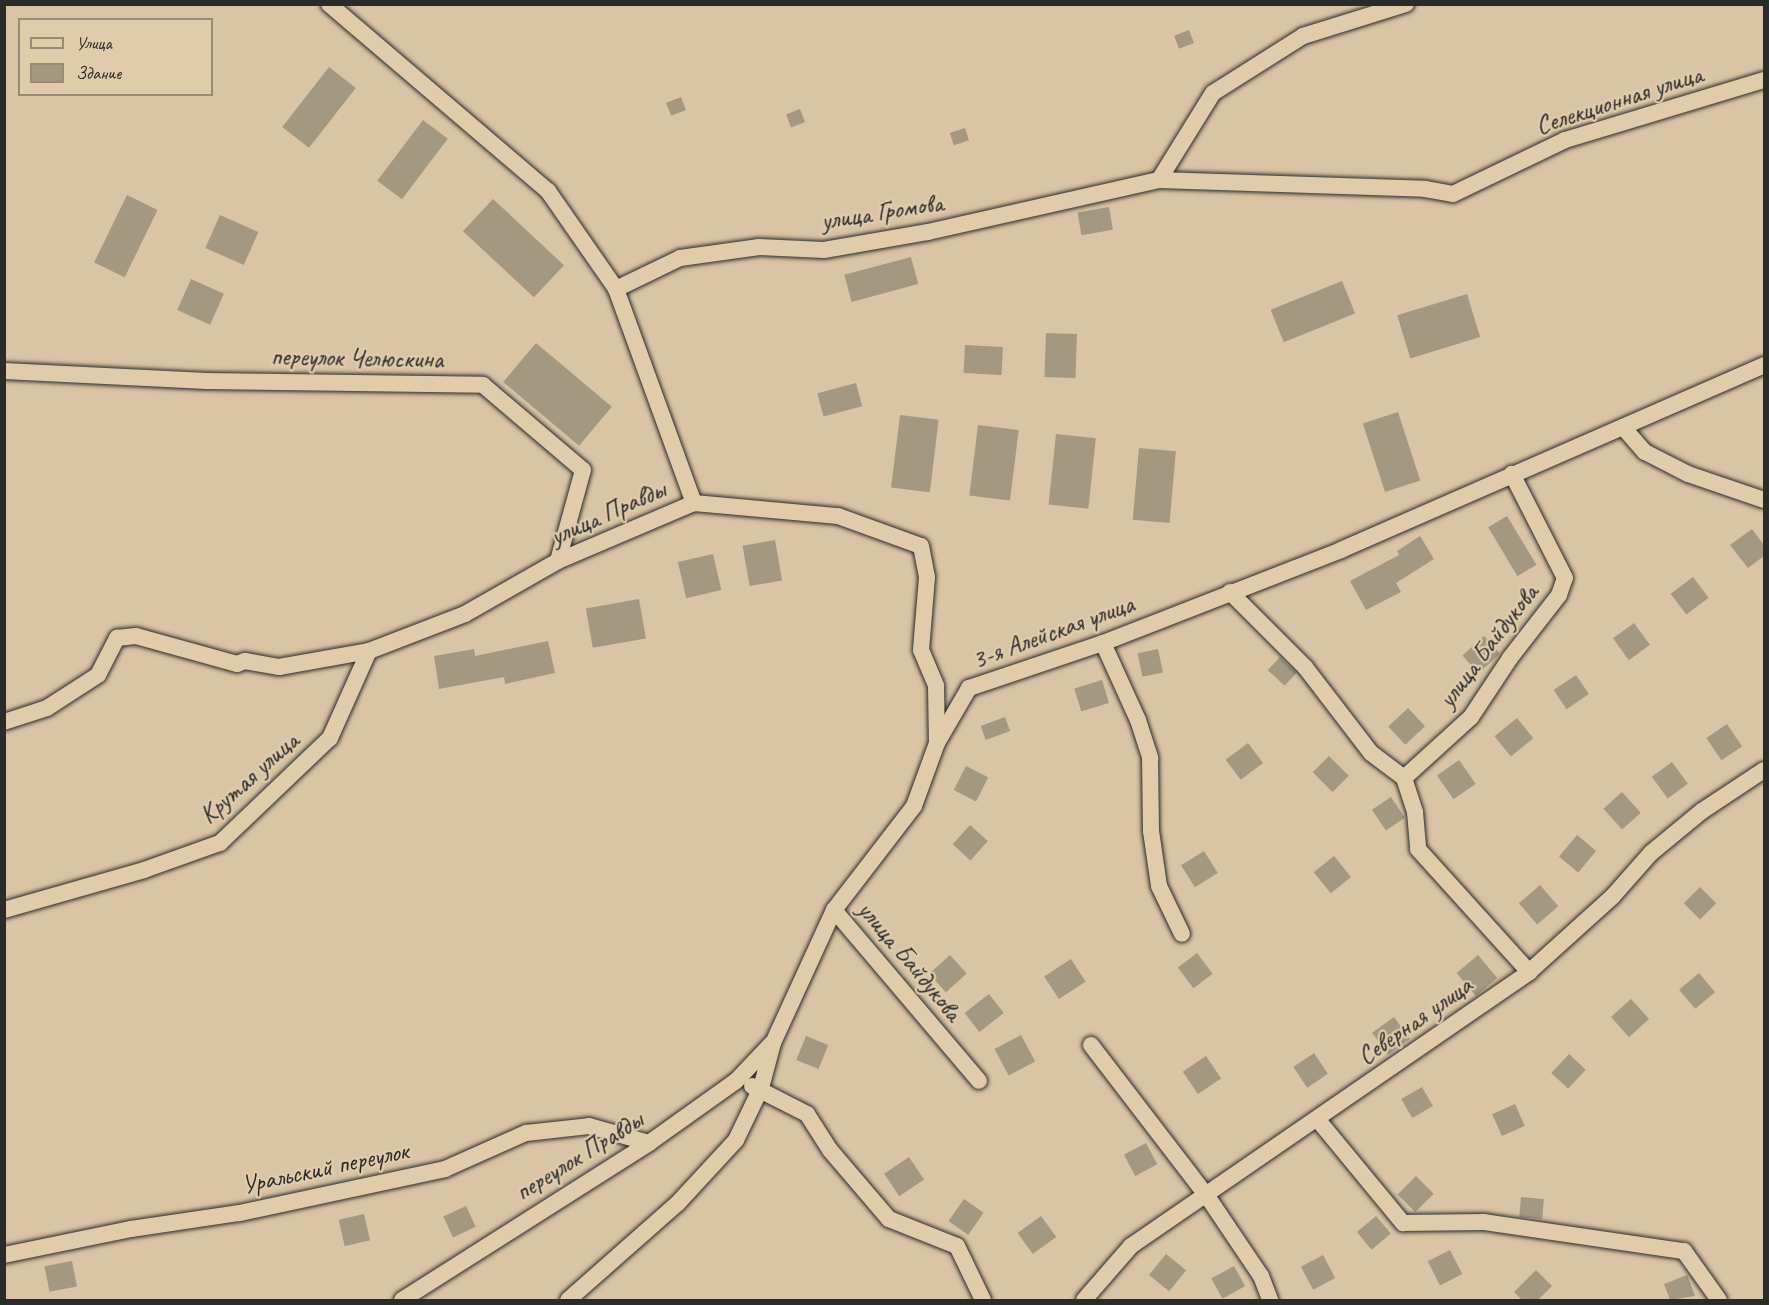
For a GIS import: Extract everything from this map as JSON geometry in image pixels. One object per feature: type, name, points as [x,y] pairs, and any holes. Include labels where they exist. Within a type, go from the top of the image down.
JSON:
[{"type":"street","name":"улица Правды","points":[[4,722],[47,708],[98,675],[117,638],[136,636],[237,664],[245,661],[279,668],[369,651],[465,614],[558,561],[694,503],[616,289],[548,191],[329,4]]},
{"type":"street","points":[[1159,180],[1213,93],[1303,36],[1406,4]]},
{"type":"street","name":"Селекционная улица","points":[[1425,189],[1453,194],[1565,140],[1764,80]]},
{"type":"street","name":"улица Громова","points":[[616,289],[680,258],[759,247],[824,250],[928,232],[1159,180],[1425,189]]},
{"type":"street","points":[[1512,474],[1764,365]]},
{"type":"street","name":"переулок Челюскина","points":[[4,371],[207,381],[483,385],[584,470],[558,561]]},
{"type":"street","points":[[1623,427],[1645,452],[1688,474],[1764,500]]},
{"type":"street","name":"3-я Алейская улица","points":[[937,742],[969,688],[1103,642],[1341,550],[1512,474]]},
{"type":"street","name":"улица Байдукова","points":[[1404,778],[1471,717],[1510,658],[1559,596],[1565,578],[1512,474]]},
{"type":"street","points":[[694,503],[838,516],[921,546],[927,577],[921,650],[936,686],[937,742],[914,806],[834,910]]},
{"type":"street","points":[[1230,592],[1305,667],[1371,753],[1404,778],[1415,812],[1418,849],[1529,972]]},
{"type":"street","points":[[1103,642],[1138,720],[1150,758],[1152,831],[1159,886],[1182,934]]},
{"type":"street","name":"Крутая улица","points":[[4,910],[144,870],[220,843],[330,738],[369,651]]},
{"type":"street","name":"Северная улица","points":[[1084,1300],[1131,1246],[1318,1120],[1529,972],[1613,896],[1651,853],[1702,812],[1764,770]]},
{"type":"street","name":"улица Байдукова","points":[[568,1300],[677,1204],[736,1140],[761,1088],[773,1043],[834,910],[979,1081]]},
{"type":"street","name":"переулок Правды","points":[[402,1300],[649,1143],[736,1081],[773,1043]]},
{"type":"street","points":[[1091,1045],[1207,1196],[1261,1276],[1270,1300]]},
{"type":"street","points":[[736,1081],[761,1088],[807,1114],[830,1150],[889,1219],[957,1246],[983,1300]]},
{"type":"street","points":[[1318,1120],[1403,1223],[1484,1222],[1684,1251],[1719,1300]]},
{"type":"street","name":"Уральский переулок","points":[[4,1255],[130,1229],[240,1213],[445,1169],[526,1133],[589,1126],[649,1143]]},
{"type":"building","points":[[1189,30],[1194,43],[1179,49],[1174,36]]},
{"type":"building","points":[[329,67],[356,88],[309,148],[282,127]]},
{"type":"building","points":[[681,97],[686,110],[671,116],[666,103]]},
{"type":"building","points":[[800,109],[805,122],[791,127],[786,114]]},
{"type":"building","points":[[423,120],[448,139],[402,199],[377,181]]},
{"type":"building","points":[[965,128],[969,140],[954,145],[950,133]]},
{"type":"building","points":[[127,195],[158,210],[125,277],[94,262]]},
{"type":"building","points":[[493,199],[564,265],[534,297],[463,231]]},
{"type":"building","points":[[1109,207],[1113,230],[1081,235],[1077,213]]},
{"type":"building","points":[[220,215],[258,232],[244,265],[205,248]]},
{"type":"building","points":[[911,257],[918,284],[852,302],[844,275]]},
{"type":"building","points":[[191,279],[224,294],[210,325],[177,310]]},
{"type":"building","points":[[1342,281],[1355,313],[1284,342],[1271,310]]},
{"type":"building","points":[[1467,294],[1480,337],[1410,358],[1397,315]]},
{"type":"building","points":[[1046,333],[1077,334],[1075,378],[1044,377]]},
{"type":"building","points":[[536,343],[612,407],[579,446],[503,382]]},
{"type":"building","points":[[965,345],[1003,347],[1001,375],[964,373]]},
{"type":"building","points":[[856,383],[862,406],[824,417],[817,393]]},
{"type":"building","points":[[1398,412],[1420,480],[1385,492],[1363,423]]},
{"type":"building","points":[[900,415],[939,420],[930,492],[891,487]]},
{"type":"building","points":[[978,425],[1019,430],[1010,500],[969,495]]},
{"type":"building","points":[[1056,434],[1096,438],[1088,509],[1049,505]]},
{"type":"building","points":[[1139,448],[1176,451],[1170,523],[1133,520]]},
{"type":"building","points":[[1507,516],[1536,565],[1517,576],[1488,527]]},
{"type":"building","points":[[1752,529],[1764,545],[1764,556],[1748,568],[1730,545]]},
{"type":"building","points":[[1420,536],[1434,559],[1396,583],[1401,592],[1366,610],[1350,581],[1399,555],[1397,551]]},
{"type":"building","points":[[775,540],[782,580],[750,586],[743,546]]},
{"type":"building","points":[[713,554],[721,590],[686,598],[678,562]]},
{"type":"building","points":[[1693,577],[1709,598],[1686,615],[1671,594]]},
{"type":"building","points":[[639,599],[646,638],[593,648],[586,608]]},
{"type":"building","points":[[1634,623],[1650,645],[1629,660],[1613,638]]},
{"type":"building","points":[[1484,636],[1500,654],[1479,673],[1462,655]]},
{"type":"building","points":[[548,641],[555,673],[505,684],[504,677],[439,689],[434,656],[474,649],[475,656]]},
{"type":"building","points":[[1158,649],[1163,672],[1142,677],[1137,653]]},
{"type":"building","points":[[1280,657],[1297,673],[1285,686],[1268,670]]},
{"type":"building","points":[[1576,675],[1589,694],[1566,709],[1554,690]]},
{"type":"building","points":[[1102,680],[1109,703],[1081,711],[1074,688]]},
{"type":"building","points":[[1408,708],[1425,726],[1405,745],[1388,726]]},
{"type":"building","points":[[1005,717],[1010,731],[986,740],[981,726]]},
{"type":"building","points":[[1517,718],[1533,738],[1511,756],[1494,736]]},
{"type":"building","points":[[1727,724],[1742,746],[1721,760],[1706,738]]},
{"type":"building","points":[[1248,743],[1263,763],[1241,780],[1226,760]]},
{"type":"building","points":[[1329,756],[1349,776],[1333,792],[1313,772]]},
{"type":"building","points":[[1459,760],[1476,784],[1454,799],[1437,775]]},
{"type":"building","points":[[1672,762],[1688,784],[1668,799],[1652,777]]},
{"type":"building","points":[[966,766],[988,777],[976,801],[954,790]]},
{"type":"building","points":[[1622,792],[1641,813],[1622,830],[1603,809]]},
{"type":"building","points":[[1391,797],[1405,818],[1386,831],[1372,810]]},
{"type":"building","points":[[970,825],[988,841],[970,860],[953,844]]},
{"type":"building","points":[[1577,835],[1596,851],[1578,873],[1559,856]]},
{"type":"building","points":[[1204,851],[1218,873],[1195,887],[1181,865]]},
{"type":"building","points":[[1334,856],[1351,877],[1331,893],[1314,872]]},
{"type":"building","points":[[1540,885],[1558,906],[1537,925],[1519,903]]},
{"type":"building","points":[[1700,887],[1716,903],[1700,920],[1684,903]]},
{"type":"building","points":[[1197,953],[1213,974],[1193,988],[1178,967]]},
{"type":"building","points":[[950,955],[967,974],[946,992],[929,974]]},
{"type":"building","points":[[1478,955],[1497,978],[1476,996],[1457,973]]},
{"type":"building","points":[[1071,959],[1086,982],[1059,999],[1044,976]]},
{"type":"building","points":[[1699,973],[1715,992],[1695,1009],[1679,990]]},
{"type":"building","points":[[989,994],[1004,1013],[979,1032],[965,1013]]},
{"type":"building","points":[[1631,999],[1649,1019],[1629,1037],[1611,1017]]},
{"type":"building","points":[[1394,1017],[1410,1039],[1388,1055],[1372,1033]]},
{"type":"building","points":[[1021,1035],[1035,1061],[1009,1076],[995,1049]]},
{"type":"building","points":[[806,1036],[828,1045],[819,1069],[796,1060]]},
{"type":"building","points":[[1314,1053],[1328,1074],[1307,1088],[1293,1067]]},
{"type":"building","points":[[1569,1054],[1586,1070],[1568,1089],[1551,1073]]},
{"type":"building","points":[[1206,1056],[1221,1078],[1198,1094],[1183,1072]]},
{"type":"building","points":[[1422,1087],[1433,1106],[1412,1118],[1401,1099]]},
{"type":"building","points":[[1515,1104],[1525,1126],[1502,1136],[1492,1114]]},
{"type":"building","points":[[1146,1143],[1157,1164],[1135,1176],[1124,1155]]},
{"type":"building","points":[[909,1157],[924,1179],[899,1196],[884,1174]]},
{"type":"building","points":[[1416,1176],[1434,1194],[1415,1212],[1398,1194]]},
{"type":"building","points":[[1521,1197],[1544,1199],[1542,1219],[1519,1217]]},
{"type":"building","points":[[964,1199],[984,1213],[968,1235],[949,1221]]},
{"type":"building","points":[[466,1206],[476,1227],[453,1237],[443,1217]]},
{"type":"building","points":[[364,1214],[370,1240],[345,1246],[339,1220]]},
{"type":"building","points":[[1041,1216],[1056,1237],[1033,1254],[1018,1233]]},
{"type":"building","points":[[1376,1216],[1391,1234],[1372,1250],[1357,1232]]},
{"type":"building","points":[[1450,1250],[1462,1274],[1440,1285],[1428,1261]]},
{"type":"building","points":[[1166,1254],[1186,1270],[1169,1291],[1149,1275]]},
{"type":"building","points":[[1323,1255],[1335,1278],[1313,1290],[1301,1267]]},
{"type":"building","points":[[72,1261],[77,1287],[49,1292],[45,1266]]},
{"type":"building","points":[[1234,1266],[1245,1286],[1222,1299],[1211,1279]]},
{"type":"building","points":[[1536,1270],[1552,1286],[1538,1300],[1522,1300],[1514,1292]]},
{"type":"building","points":[[1687,1275],[1695,1296],[1670,1300],[1664,1284]]}]
